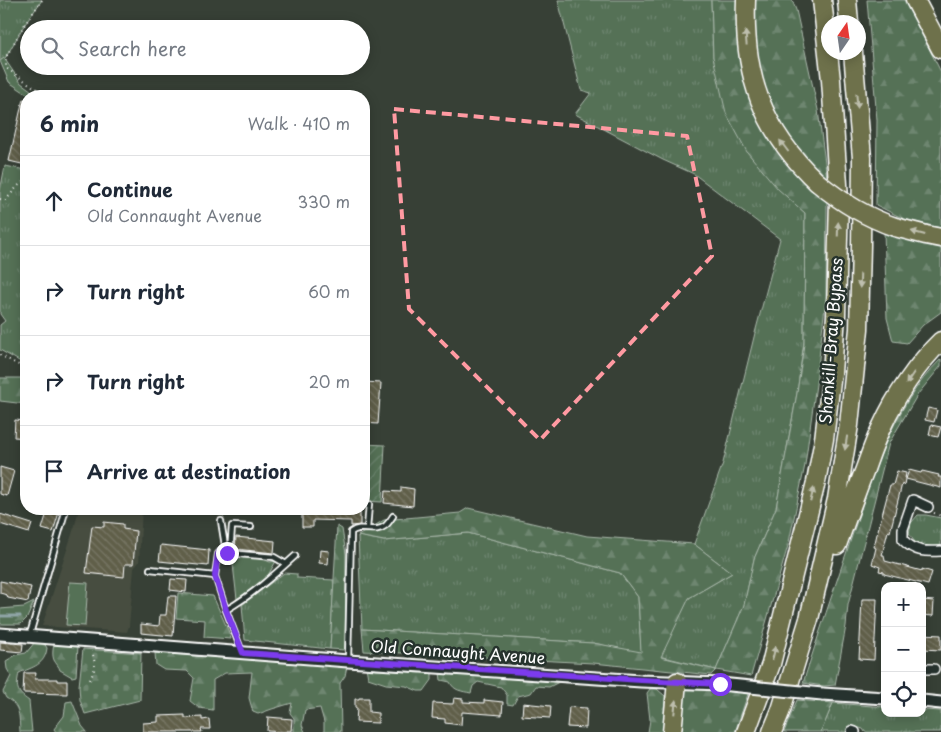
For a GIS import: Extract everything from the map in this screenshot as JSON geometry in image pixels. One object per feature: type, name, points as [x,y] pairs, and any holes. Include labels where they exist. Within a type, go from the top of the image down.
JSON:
[{"type":"highway","points":[[746,0],[746,41],[752,75],[759,99],[778,138],[801,168],[832,195],[875,220],[926,236],[941,238]]},
{"type":"highway","name":"Shankill-Bray Bypass","points":[[746,732],[771,664],[813,491],[824,439],[832,373],[836,315],[839,199],[831,80],[822,0]]},
{"type":"highway","points":[[847,0],[848,15]]},
{"type":"highway","points":[[915,0],[941,49]]},
{"type":"highway","name":"Shankill-Bray Bypass","points":[[772,732],[781,710],[809,618],[837,499],[849,425],[859,329],[861,245],[862,158],[854,60]]},
{"type":"highway","points":[[809,618],[882,426],[898,396],[914,373],[941,341]]},
{"type":"highway","points":[[672,732],[677,682]]},
{"type":"street","points":[[928,507],[913,500],[903,529],[903,540],[910,547],[923,552],[941,551]]},
{"type":"street","name":"Old Connaught Avenue","points":[[0,634],[348,661],[720,684],[881,698]]},
{"type":"street","points":[[926,669],[934,669]]},
{"type":"street","points":[[926,701],[941,703]]},
{"type":"lane","points":[[30,636],[64,515]]},
{"type":"lane","points":[[367,529],[368,515]]},
{"type":"lane","points":[[348,661],[352,532],[358,529],[377,530],[384,527],[393,516]]},
{"type":"lane","points":[[220,521],[225,546],[218,554],[215,576],[243,653]]},
{"type":"lane","points":[[230,553],[232,526],[251,527]]},
{"type":"lane","points":[[222,549],[227,553],[274,557],[286,564]]},
{"type":"lane","points":[[226,610],[260,588],[295,556]]},
{"type":"lane","points":[[150,569],[215,576]]},
{"type":"path","points":[[28,20],[42,0]]},
{"type":"path","points":[[20,32],[6,56],[6,68],[39,90]]},
{"type":"path","points":[[0,200],[6,200],[20,184]]},
{"type":"path","points":[[0,355],[20,366]]},
{"type":"path","points":[[90,680],[96,662],[92,652],[92,641]]},
{"type":"highlighted area","points":[[394,109],[687,136],[712,256],[540,440],[409,309]]},
{"type":"shaded area","points":[[78,515],[142,515],[139,562],[134,568],[127,632],[42,626]]},
{"type":"green space","points":[[0,0],[42,0],[28,20],[20,20],[20,32],[6,57],[0,61]]},
{"type":"green space","points":[[558,0],[711,0],[713,57],[782,192],[805,213],[804,341],[797,393],[776,508],[754,559],[744,605],[716,670],[593,643],[362,629],[358,536],[384,541],[468,533],[620,573],[638,597],[641,648],[662,652],[689,598],[732,573],[694,544],[723,463],[780,239],[694,174],[575,114],[591,93],[581,90]]},
{"type":"green space","points":[[711,0],[740,0],[745,74],[827,197],[826,297],[805,465],[789,542],[751,676],[716,670],[744,605],[754,559],[776,508],[804,344],[805,213],[778,189],[747,152],[726,113],[713,57]]},
{"type":"green space","points":[[750,0],[792,0],[796,10],[818,110],[827,178],[803,158],[772,108],[757,67]]},
{"type":"green space","points":[[867,0],[907,0],[918,27],[941,72],[941,228],[904,219],[876,205],[877,120]]},
{"type":"green space","points":[[4,58],[21,83],[31,90],[21,90],[9,82],[0,61]]},
{"type":"green space","points":[[5,166],[20,169],[20,362],[0,350],[0,325],[5,321],[0,314],[0,191]]},
{"type":"green space","points":[[884,232],[941,245],[941,312],[923,325],[907,343],[893,341],[887,318]]},
{"type":"green space","points":[[941,359],[941,366],[918,394],[889,443],[848,605],[835,685],[824,686],[803,683],[866,493],[885,444],[909,399]]},
{"type":"green space","points":[[0,378],[20,378],[20,403],[0,401]]},
{"type":"green space","points":[[370,444],[385,445],[382,502],[370,501]]},
{"type":"green space","points":[[468,508],[587,536],[694,544],[732,573],[689,598],[661,657],[716,670],[711,675],[593,663],[364,651],[362,629],[593,643],[641,652],[638,597],[620,573],[468,533],[384,541],[358,536],[384,520],[460,513]]},
{"type":"green space","points":[[918,515],[941,518],[941,546],[928,547],[917,545],[909,534],[911,523]]},
{"type":"green space","points":[[337,526],[342,529],[346,554],[345,650],[330,649]]},
{"type":"green space","points":[[232,556],[263,559],[270,562],[276,561],[266,579],[237,599]]},
{"type":"green space","points":[[284,573],[297,574],[297,578],[334,580],[330,649],[245,640],[242,605]]},
{"type":"green space","points":[[70,582],[88,583],[85,626],[66,625]]},
{"type":"green space","points":[[178,593],[213,596],[231,639],[204,637],[205,620],[176,618]]},
{"type":"green space","points":[[34,602],[27,618],[21,624],[0,624],[0,609],[24,607]]},
{"type":"green space","points":[[35,642],[44,643],[47,648],[46,654],[41,662],[19,673],[18,689],[29,701],[32,732],[20,732],[17,708],[6,698],[3,692],[11,676],[7,669],[6,661],[16,655],[26,653]]},
{"type":"green space","points":[[54,644],[78,646],[76,676],[72,677],[60,670],[53,658]]},
{"type":"green space","points":[[83,649],[141,653],[140,700],[85,714],[80,700],[79,686]]},
{"type":"green space","points":[[155,653],[347,666],[345,676],[340,683],[341,732],[324,732],[324,722],[320,708],[305,710],[302,725],[305,732],[294,732],[294,718],[290,713],[292,703],[258,714],[253,712],[249,698],[252,672],[225,673],[213,680],[213,710],[199,708],[190,701],[194,678],[187,671],[164,670],[156,665]]},
{"type":"green space","points":[[366,667],[432,672],[432,680],[424,691],[418,691],[406,686],[386,684],[368,678]]},
{"type":"green space","points":[[440,673],[561,681],[549,687],[536,686],[531,693],[518,696],[513,705],[507,704],[507,695],[501,687],[478,682],[473,686],[471,693],[461,691],[456,689],[450,682],[441,680]]},
{"type":"green space","points":[[682,684],[749,691],[735,732],[677,732]]},
{"type":"green space","points":[[650,689],[657,689],[665,696],[663,732],[648,732],[650,720],[647,693]]},
{"type":"green space","points":[[797,700],[833,703],[821,732],[784,732]]},
{"type":"green space","points":[[72,701],[82,726],[87,732],[56,732],[54,729],[64,716],[66,702]]},
{"type":"green space","points":[[833,703],[881,707],[881,717],[926,717],[926,710],[941,711],[941,732],[865,732],[863,729],[849,725],[846,732],[821,732]]},
{"type":"building","points":[[20,112],[20,164],[9,161]]},
{"type":"building","points":[[370,382],[381,383],[378,424],[370,423]]},
{"type":"building","points":[[928,408],[937,410],[934,422],[925,420]]},
{"type":"building","points":[[15,420],[20,420],[20,438],[14,437]]},
{"type":"building","points":[[931,425],[941,427],[938,437],[929,435]]},
{"type":"building","points":[[0,467],[14,471],[7,496],[0,494]]},
{"type":"building","points":[[909,470],[939,475],[938,477],[941,477],[941,488],[906,479]]},
{"type":"building","points":[[897,471],[906,473],[882,555],[884,555],[885,561],[932,572],[928,585],[926,582],[916,582],[884,574],[884,572],[879,571],[880,567],[872,564],[876,548],[874,547],[890,485],[893,485]]},
{"type":"building","points":[[401,487],[414,489],[413,506],[384,503],[385,491],[401,492]]},
{"type":"building","points":[[0,514],[32,524],[29,533],[0,524]]},
{"type":"building","points":[[46,515],[58,515],[53,532],[42,529]]},
{"type":"building","points":[[302,515],[360,515],[360,525],[351,526],[351,521],[313,520],[313,527],[302,527]]},
{"type":"building","points":[[104,522],[123,524],[123,529],[136,531],[133,564],[125,564],[124,577],[86,573],[92,526],[104,527]]},
{"type":"building","points":[[236,537],[275,541],[274,553],[235,549]]},
{"type":"building","points":[[161,545],[209,550],[208,566],[159,561]]},
{"type":"building","points":[[320,550],[329,551],[328,564],[319,563]]},
{"type":"building","points":[[171,579],[187,580],[186,592],[170,590]]},
{"type":"building","points":[[0,581],[31,587],[28,602],[8,598],[7,595],[0,593]]},
{"type":"building","points":[[168,596],[176,596],[173,636],[141,633],[141,624],[159,626],[160,615],[166,615]]},
{"type":"building","points":[[862,599],[877,599],[874,660],[859,659]]},
{"type":"building","points":[[926,600],[934,601],[933,616],[926,615]]},
{"type":"building","points":[[926,634],[941,635],[941,650],[926,649]]},
{"type":"building","points":[[0,642],[23,644],[22,652],[0,650]]},
{"type":"building","points":[[24,673],[36,673],[35,679],[67,681],[67,694],[23,693]]},
{"type":"building","points":[[369,698],[369,712],[378,713],[378,723],[356,722],[357,708],[355,708],[355,699]]},
{"type":"building","points":[[454,698],[463,699],[463,702],[484,703],[484,700],[503,702],[502,715],[462,712],[461,725],[445,723],[445,719],[432,718],[433,703],[453,704]]},
{"type":"building","points":[[523,703],[551,706],[550,718],[522,716]]},
{"type":"building","points":[[569,707],[587,708],[586,728],[567,727]]},
{"type":"building","points":[[185,715],[185,718],[202,717],[202,720],[209,719],[210,729],[201,729],[202,732],[143,732],[143,723],[158,722],[158,716]]},
{"type":"building","points":[[268,717],[292,719],[291,731],[267,731]]},
{"type":"waterway","points":[[0,616],[20,616]]},
{"type":"route","points":[[227,553],[222,549],[218,554],[215,576],[243,653],[720,684]]}]
